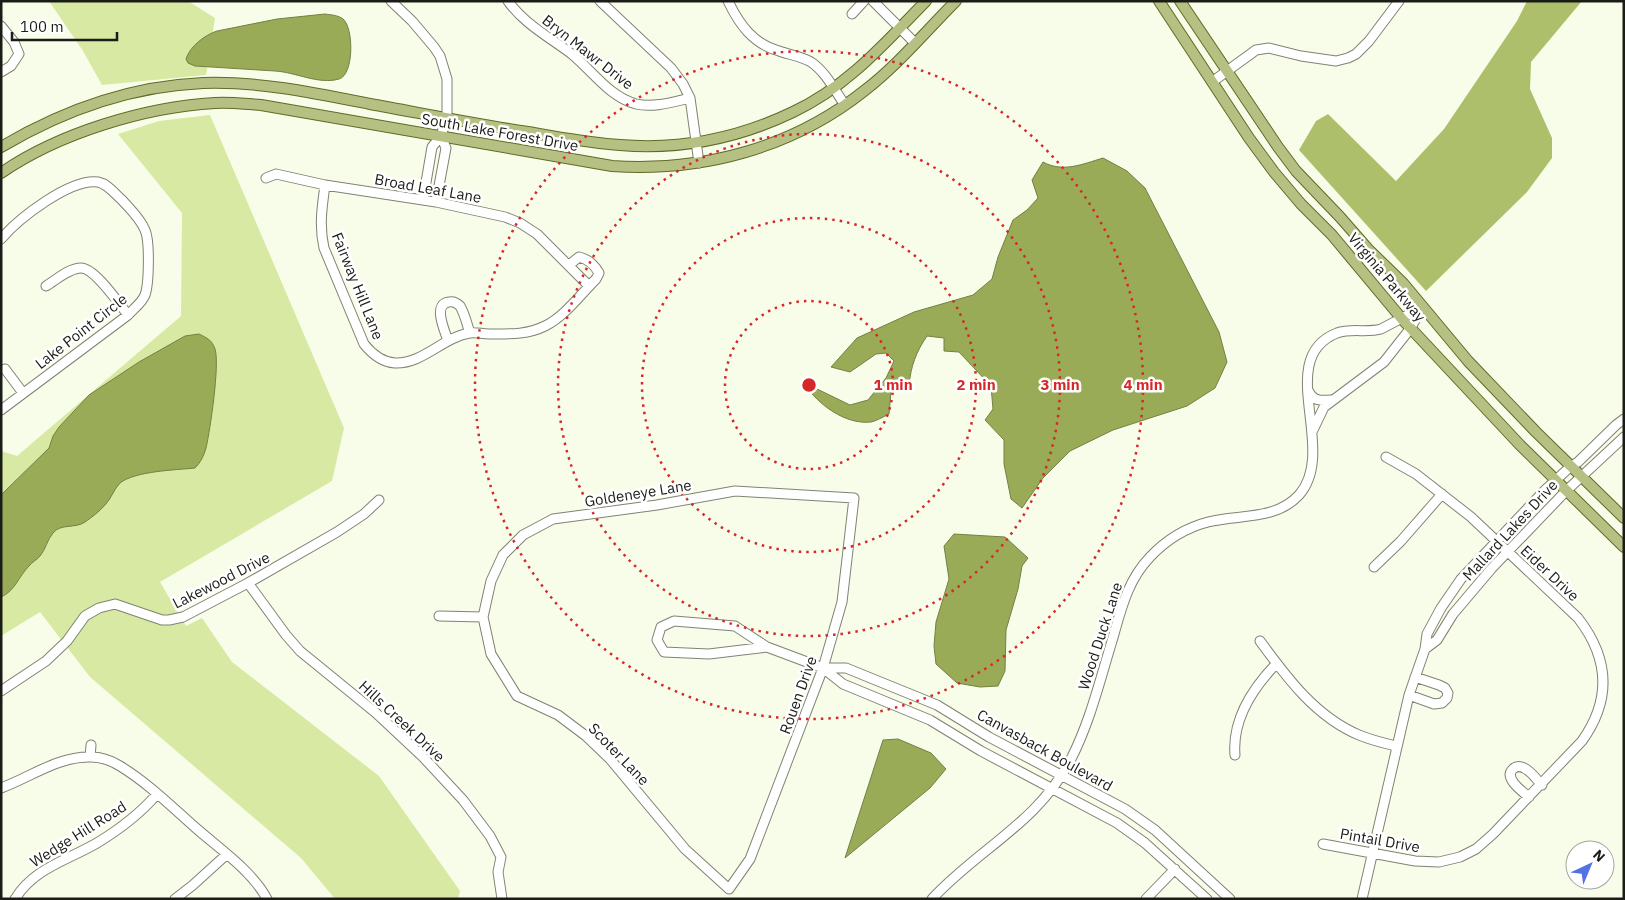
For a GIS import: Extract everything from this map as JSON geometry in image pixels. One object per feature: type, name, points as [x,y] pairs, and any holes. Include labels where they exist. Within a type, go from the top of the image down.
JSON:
[{"type":"main road","name":"South Lake Forest Drive","points":[[1,147],[33,129],[92,104],[130,93],[202,83],[268,86],[308,91],[504,128],[618,145],[661,146],[696,142],[728,136],[762,125],[805,106],[834,89],[853,74],[926,1]]},
{"type":"main road","name":"South Lake Forest Drive","points":[[1,173],[51,144],[114,122],[178,108],[213,103],[261,105],[612,166],[658,167],[699,163],[740,155],[769,145],[800,131],[845,105],[878,79],[956,1]]},
{"type":"main road","name":"Virginia Parkway","points":[[1159,1],[1249,138],[1301,204],[1332,235],[1410,329],[1556,481],[1624,547]]},
{"type":"main road","name":"Virginia Parkway","points":[[1180,1],[1296,171],[1368,249],[1403,283],[1468,361],[1570,467],[1624,518]]},
{"type":"street","points":[[390,1],[423,34],[440,56],[447,80],[447,117],[441,136],[432,147],[423,200]]},
{"type":"street","name":"Bryn Mawr Drive","points":[[508,1],[523,18],[568,51],[605,86],[627,101],[647,106],[690,98]]},
{"type":"street","points":[[600,1],[678,76],[690,98],[699,163]]},
{"type":"street","points":[[728,1],[740,24],[752,37],[765,46],[812,63],[819,69],[845,105]]},
{"type":"street","points":[[852,14],[864,1]]},
{"type":"street","points":[[873,1],[916,43]]},
{"type":"street","points":[[1212,82],[1256,50],[1269,48],[1302,56],[1336,61],[1348,58],[1356,54],[1368,41],[1399,1]]},
{"type":"street","points":[[1,26],[14,42],[19,54],[11,66],[1,72]]},
{"type":"street","points":[[436,202],[446,148],[441,136]]},
{"type":"street","name":"Broad Leaf Lane","points":[[266,178],[276,174],[326,185],[436,202],[505,217],[520,223],[537,234],[590,286]]},
{"type":"street","name":"Lake Point Circle","points":[[1,239],[21,219],[57,195],[83,183],[98,182],[114,192],[142,224],[146,234],[148,251],[147,287],[143,298],[128,315],[1,410]]},
{"type":"street","name":"Fairway Hill Lane","points":[[326,185],[320,218],[320,232],[324,248],[364,344],[371,352],[384,360],[396,363],[407,362],[448,341]]},
{"type":"street","points":[[470,333],[460,307],[454,302],[447,302],[441,307],[440,314],[448,341],[470,333],[520,333],[534,331],[559,317],[596,279],[598,273],[596,267],[584,258],[579,257],[569,265]]},
{"type":"street","points":[[46,286],[76,268],[88,269],[97,277],[128,315]]},
{"type":"street","name":"Wood Duck Lane","points":[[932,899],[967,866],[1031,814],[1062,776],[1072,758],[1090,715],[1126,591],[1148,558],[1161,546],[1190,528],[1210,522],[1267,514],[1288,504],[1299,495],[1312,471],[1312,433],[1306,381],[1311,358],[1316,350],[1329,338],[1346,331],[1374,331],[1423,308]]},
{"type":"street","name":"Wood Duck Lane","points":[[1312,433],[1321,411],[1331,400],[1384,362],[1410,329],[1423,308]]},
{"type":"street","points":[[6,370],[23,393]]},
{"type":"street","points":[[1307,388],[1314,399],[1320,401],[1331,400]]},
{"type":"street","name":"Mallard Lakes Drive","points":[[1362,899],[1409,695],[1425,649],[1427,634],[1441,608],[1461,579],[1545,490],[1624,419]]},
{"type":"street","name":"Mallard Lakes Drive","points":[[1425,649],[1437,640],[1453,614],[1492,568],[1566,491],[1624,437]]},
{"type":"street","name":"Eider Drive","points":[[1386,457],[1416,474],[1472,517],[1578,618],[1597,647],[1603,670]]},
{"type":"street","name":"Goldeneye Lane","points":[[483,617],[491,581],[503,555],[523,535],[552,519],[657,505],[735,491],[854,498]]},
{"type":"street","points":[[1374,567],[1401,541],[1442,494]]},
{"type":"street","name":"Rouen Drive","points":[[729,889],[750,859],[823,668],[842,602],[854,498]]},
{"type":"street","name":"Lakewood Drive","points":[[1,691],[46,660],[67,641],[85,616],[99,608],[115,604],[154,618],[169,620],[194,612],[338,532],[364,514],[379,500]]},
{"type":"street","name":"Hills Creek Drive","points":[[248,583],[300,651],[376,713],[423,757],[462,800],[490,836],[501,857],[498,872],[502,899]]},
{"type":"street","points":[[439,616],[483,617]]},
{"type":"street","name":"Scoter Lane","points":[[483,617],[491,654],[517,696],[558,715],[586,736],[610,759],[685,849],[729,889]]},
{"type":"street","name":"Canvasback Boulevard","points":[[767,647],[708,654],[664,652],[657,640],[661,627],[674,621],[735,626],[767,647],[823,668],[843,684],[930,720],[980,751],[1117,823],[1145,842],[1207,899]]},
{"type":"street","points":[[1260,641],[1276,664],[1304,696],[1329,718],[1359,735],[1396,746]]},
{"type":"street","points":[[1235,756],[1236,734],[1243,712],[1260,682],[1276,664]]},
{"type":"street","name":"Canvasback Boulevard","points":[[823,668],[846,668],[937,705],[989,737],[1125,809],[1155,830],[1230,899]]},
{"type":"street","name":"Pintail Drive","points":[[1323,844],[1426,862],[1450,860],[1476,849],[1575,750],[1588,733],[1601,700],[1603,670]]},
{"type":"street","points":[[1409,695],[1434,704],[1442,703],[1447,698],[1448,693],[1444,688],[1415,677]]},
{"type":"street","points":[[90,757],[91,746]]},
{"type":"street","points":[[1,788],[57,762],[69,759],[90,757],[118,764],[157,794],[226,854],[254,880],[267,899]]},
{"type":"street","points":[[1529,797],[1513,782],[1510,775],[1511,770],[1520,766],[1542,784]]},
{"type":"street","name":"Wedge Hill Road","points":[[15,899],[29,881],[43,870],[112,834],[146,807],[157,794]]},
{"type":"street","points":[[175,899],[226,854]]},
{"type":"street","points":[[1146,899],[1175,869]]},
{"type":"shaded area","points":[[49,1],[188,1],[215,18],[206,75],[102,85],[83,51]]},
{"type":"shaded area","points":[[1527,1],[1582,1],[1531,62],[1530,89],[1552,138],[1552,158],[1527,192],[1426,291],[1299,150],[1316,121],[1328,114],[1396,181],[1444,129],[1517,21]]},
{"type":"shaded area","points":[[325,14],[343,19],[347,24],[351,41],[348,69],[344,76],[339,79],[323,80],[275,71],[195,66],[188,63],[186,59],[198,42],[217,31],[277,19]]},
{"type":"shaded area","points":[[210,115],[344,428],[332,481],[160,582],[186,626],[202,618],[232,662],[379,776],[460,891],[458,899],[335,899],[301,858],[90,677],[40,612],[1,636],[1,451],[17,456],[181,316],[182,213],[118,134],[159,121]]},
{"type":"shaded area","points":[[1103,158],[1127,171],[1145,188],[1219,332],[1227,362],[1215,388],[1187,406],[1113,430],[1070,451],[1043,478],[1022,508],[1011,499],[1004,464],[1004,440],[985,420],[993,409],[991,386],[959,352],[944,351],[944,338],[927,336],[915,359],[909,385],[891,392],[889,414],[875,421],[861,422],[842,417],[825,406],[805,385],[850,405],[868,400],[886,378],[894,361],[886,353],[876,354],[850,372],[831,367],[857,338],[914,312],[973,295],[992,279],[998,257],[1013,220],[1027,210],[1038,198],[1032,180],[1043,162],[1058,167],[1066,167]]},
{"type":"shaded area","points":[[199,334],[209,340],[214,346],[216,368],[208,439],[199,464],[195,468],[135,476],[120,483],[107,503],[90,518],[81,524],[56,530],[40,556],[30,565],[10,591],[1,597],[1,495],[49,448],[53,436],[59,427],[89,395],[139,362],[185,336]]},
{"type":"shaded area","points":[[954,534],[1005,537],[1028,558],[1022,566],[1018,589],[1006,630],[1005,671],[998,686],[980,687],[957,683],[936,664],[934,646],[936,622],[949,579],[944,546]]},
{"type":"shaded area","points":[[898,739],[931,753],[946,769],[930,788],[845,858],[883,740]]}]
